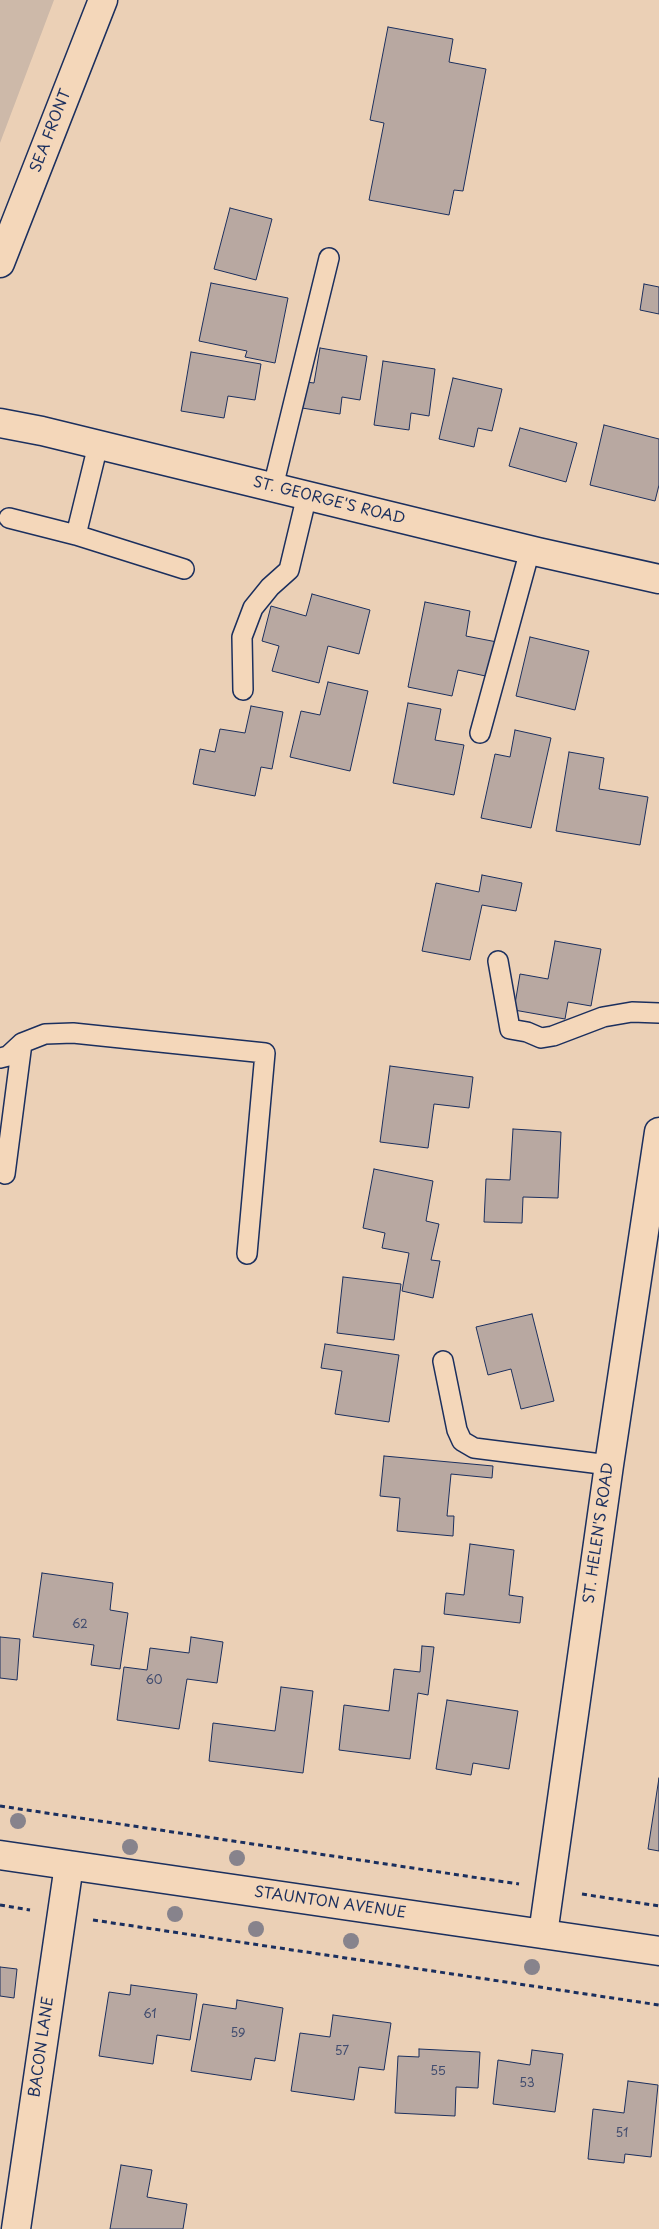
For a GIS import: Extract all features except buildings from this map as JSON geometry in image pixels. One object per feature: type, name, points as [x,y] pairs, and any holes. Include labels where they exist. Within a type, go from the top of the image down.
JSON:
[{"type":"street","name":"SEA FRONT","points":[[0,263],[103,0]]},
{"type":"street","name":"ST. GEORGE'S ROAD","points":[[0,423],[659,579]]},
{"type":"street","name":"ST. HELEN'S ROAD","points":[[543,1934],[608,1465],[659,1132]]},
{"type":"street","name":"STAUNTON AVENUE","points":[[0,1855],[659,1951]]},
{"type":"street","name":"BACON LANE","points":[[16,2229],[69,1865]]},
{"type":"lane","points":[[273,487],[329,258]]},
{"type":"lane","points":[[76,535],[98,445]]},
{"type":"lane","points":[[243,690],[242,637],[254,608],[270,587],[289,570],[307,496]]},
{"type":"lane","points":[[9,518],[76,535],[184,569]]},
{"type":"lane","points":[[480,733],[530,550]]},
{"type":"lane","points":[[498,961],[510,1029],[527,1032],[541,1038],[553,1036],[603,1018],[632,1012],[659,1013]]},
{"type":"lane","points":[[0,1058],[8,1056],[22,1043],[45,1034],[72,1033],[265,1053],[247,1254]]},
{"type":"lane","points":[[5,1174],[22,1043]]},
{"type":"lane","points":[[443,1361],[457,1430],[462,1441],[474,1448],[608,1465]]},
{"type":"path","points":[[0,1806],[659,1906]]},
{"type":"path","points":[[0,1905],[659,2005]]},
{"type":"shaded area","points":[[0,0],[54,0],[0,143]]}]
